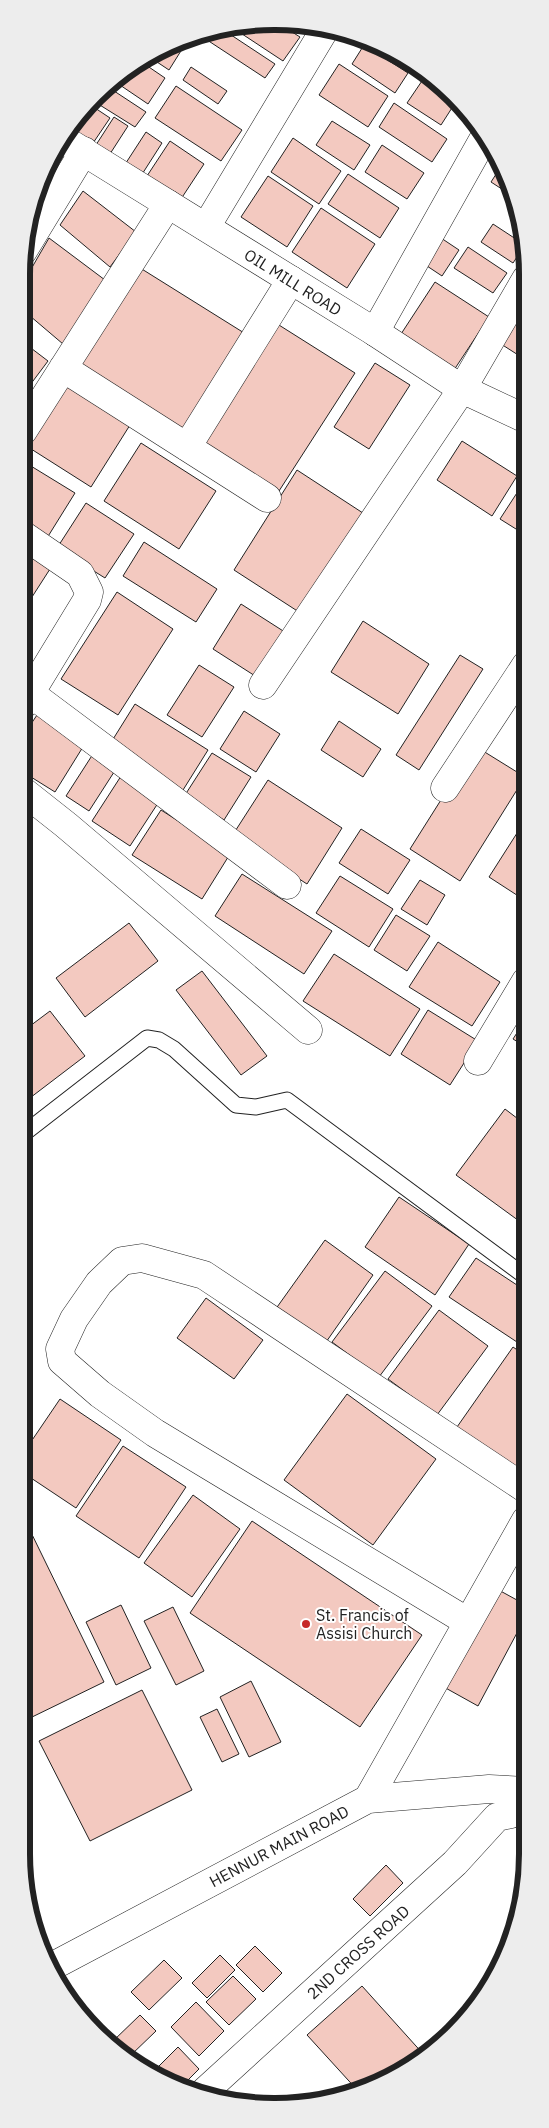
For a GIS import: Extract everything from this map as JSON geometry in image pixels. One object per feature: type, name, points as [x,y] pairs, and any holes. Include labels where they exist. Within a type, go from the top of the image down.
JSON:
[{"type":"street","points":[[206,227],[321,35]]},
{"type":"street","points":[[375,332],[481,144]]},
{"type":"street","points":[[35,228],[74,145]]},
{"type":"street","name":"OIL MILL ROAD","points":[[74,145],[375,332],[462,389],[519,416]]},
{"type":"street","points":[[30,420],[168,204]]},
{"type":"street","points":[[187,447],[291,280]]},
{"type":"street","points":[[263,685],[462,389],[519,291]]},
{"type":"street","points":[[63,368],[267,498]]},
{"type":"street","points":[[30,540],[80,574],[89,592],[87,600],[30,694]]},
{"type":"street","points":[[445,788],[519,676]]},
{"type":"street","points":[[30,701],[286,885]]},
{"type":"street","points":[[30,797],[308,1030]]},
{"type":"street","points":[[478,1061],[519,993]]},
{"type":"street","points":[[468,1622],[155,1434],[100,1394],[62,1361],[60,1349],[74,1320],[84,1305],[99,1284],[122,1261],[142,1258],[204,1275],[519,1484]]},
{"type":"street","points":[[368,1799],[519,1532]]},
{"type":"street","name":"HENNUR MAIN ROAD","points":[[56,1964],[368,1799],[488,1789],[516,1804]]},
{"type":"street","name":"2ND CROSS ROAD","points":[[207,2089],[455,1863],[497,1817],[516,1804]]},
{"type":"lane","points":[[30,1129],[147,1038],[159,1040],[174,1049],[236,1104],[256,1107],[287,1100],[519,1272]]},
{"type":"building","points":[[274,30],[291,31],[300,37],[283,61],[240,33]]},
{"type":"building","points":[[230,34],[275,64],[265,78],[206,40]]},
{"type":"building","points":[[363,47],[374,51],[408,73],[395,93],[352,64]]},
{"type":"building","points":[[182,48],[169,70],[156,61]]},
{"type":"building","points":[[339,64],[388,96],[368,127],[319,95]]},
{"type":"building","points":[[147,66],[165,78],[148,104],[120,85]]},
{"type":"building","points":[[191,67],[227,91],[218,104],[183,80]]},
{"type":"building","points":[[422,80],[452,107],[441,125],[407,103]]},
{"type":"building","points":[[176,86],[242,130],[221,161],[155,118]]},
{"type":"building","points":[[113,91],[146,112],[135,127],[99,105]]},
{"type":"building","points":[[394,103],[447,139],[432,162],[379,127]]},
{"type":"building","points":[[96,108],[110,118],[89,149],[72,138]]},
{"type":"building","points":[[114,117],[128,126],[108,157],[94,148]]},
{"type":"building","points":[[332,121],[370,145],[354,170],[316,145]]},
{"type":"building","points":[[146,132],[162,143],[139,179],[122,169]]},
{"type":"building","points":[[293,138],[341,171],[319,204],[271,172]]},
{"type":"building","points":[[170,141],[204,164],[179,202],[145,179]]},
{"type":"building","points":[[382,145],[424,173],[407,199],[365,172]]},
{"type":"building","points":[[497,173],[504,190],[491,182]]},
{"type":"building","points":[[348,174],[399,208],[380,238],[328,204]]},
{"type":"building","points":[[268,176],[313,206],[287,247],[241,217]]},
{"type":"building","points":[[83,191],[136,232],[110,267],[60,225]]},
{"type":"building","points":[[321,208],[375,244],[347,288],[292,252]]},
{"type":"building","points":[[493,224],[516,239],[518,256],[513,263],[481,242]]},
{"type":"building","points":[[49,238],[109,283],[63,344],[30,316],[30,270]]},
{"type":"building","points":[[441,238],[459,250],[442,276],[424,264]]},
{"type":"building","points":[[468,247],[507,273],[493,293],[454,268]]},
{"type":"building","points":[[137,266],[249,336],[187,433],[76,363]]},
{"type":"building","points":[[435,282],[489,317],[454,370],[401,334]]},
{"type":"building","points":[[519,315],[519,356],[501,344]]},
{"type":"building","points":[[271,320],[355,373],[279,491],[196,438]]},
{"type":"building","points":[[30,347],[48,361],[30,385]]},
{"type":"building","points":[[375,363],[410,385],[369,449],[334,427]]},
{"type":"building","points":[[67,385],[130,425],[91,487],[30,448],[30,444]]},
{"type":"building","points":[[462,441],[517,476],[492,516],[437,480]]},
{"type":"building","points":[[141,443],[216,491],[179,549],[104,501]]},
{"type":"building","points":[[30,465],[75,493],[47,538],[30,528]]},
{"type":"building","points":[[297,470],[366,515],[302,614],[234,570]]},
{"type":"building","points":[[519,490],[519,531],[500,519]]},
{"type":"building","points":[[86,503],[134,534],[105,578],[57,548]]},
{"type":"building","points":[[144,542],[217,589],[196,622],[123,576]]},
{"type":"building","points":[[30,556],[50,569],[30,600]]},
{"type":"building","points":[[117,592],[173,629],[118,715],[61,679]]},
{"type":"building","points":[[241,604],[291,636],[263,681],[213,649]]},
{"type":"building","points":[[363,621],[429,664],[398,714],[331,672]]},
{"type":"building","points":[[460,655],[483,669],[419,770],[396,755]]},
{"type":"building","points":[[199,665],[234,687],[202,737],[167,715]]},
{"type":"building","points":[[135,704],[208,750],[183,790],[110,744]]},
{"type":"building","points":[[244,711],[280,734],[256,772],[220,749]]},
{"type":"building","points":[[39,712],[86,742],[55,792],[30,776],[30,726]]},
{"type":"building","points":[[339,721],[381,749],[363,777],[321,750]]},
{"type":"building","points":[[475,746],[519,773],[519,787],[460,881],[410,849]]},
{"type":"building","points":[[212,753],[251,777],[224,820],[185,795]]},
{"type":"building","points":[[93,754],[116,769],[89,811],[66,796]]},
{"type":"building","points":[[123,773],[162,797],[130,846],[92,821]]},
{"type":"building","points":[[268,780],[342,828],[307,884],[232,836]]},
{"type":"building","points":[[30,802],[37,807],[30,818]]},
{"type":"building","points":[[161,810],[230,854],[202,899],[132,855]]},
{"type":"building","points":[[361,829],[410,860],[388,894],[339,863]]},
{"type":"building","points":[[519,830],[519,896],[489,877]]},
{"type":"building","points":[[242,874],[332,931],[304,974],[215,916]]},
{"type":"building","points":[[340,876],[393,909],[369,947],[316,913]]},
{"type":"building","points":[[420,880],[445,895],[427,925],[401,909]]},
{"type":"building","points":[[396,915],[430,936],[407,971],[374,950]]},
{"type":"building","points":[[129,923],[158,961],[85,1017],[56,978]]},
{"type":"building","points":[[438,942],[500,982],[472,1026],[409,987]]},
{"type":"building","points":[[334,954],[420,1009],[390,1056],[303,1001]]},
{"type":"building","points":[[202,971],[267,1056],[241,1075],[176,990]]},
{"type":"building","points":[[428,1010],[478,1041],[450,1085],[401,1054]]},
{"type":"building","points":[[50,1011],[85,1056],[30,1098],[30,1026]]},
{"type":"building","points":[[519,1030],[519,1043],[513,1039]]},
{"type":"building","points":[[505,1109],[519,1120],[519,1221],[456,1175]]},
{"type":"building","points":[[399,1197],[469,1244],[435,1295],[365,1247]]},
{"type":"building","points":[[325,1240],[373,1275],[324,1345],[275,1310]]},
{"type":"building","points":[[476,1258],[519,1286],[519,1343],[449,1297]]},
{"type":"building","points":[[385,1271],[432,1306],[379,1377],[332,1342]]},
{"type":"building","points":[[206,1298],[263,1340],[234,1379],[177,1338]]},
{"type":"building","points":[[439,1310],[488,1346],[437,1415],[388,1379]]},
{"type":"building","points":[[513,1347],[519,1351],[519,1462],[515,1467],[457,1427]]},
{"type":"building","points":[[347,1394],[436,1459],[373,1545],[284,1480]]},
{"type":"building","points":[[60,1399],[121,1440],[76,1508],[30,1477],[30,1443]]},
{"type":"building","points":[[123,1446],[186,1487],[139,1558],[76,1516]]},
{"type":"building","points":[[193,1495],[240,1529],[192,1597],[144,1563]]},
{"type":"building","name":"St. Francis of Assisi Church","points":[[252,1521],[422,1635],[360,1727],[190,1613]]},
{"type":"building","points":[[30,1530],[104,1682],[30,1718]]},
{"type":"building","points":[[495,1588],[519,1601],[519,1629],[478,1706],[442,1686]]},
{"type":"building","points":[[121,1605],[151,1668],[116,1685],[86,1622]]},
{"type":"building","points":[[173,1607],[204,1671],[176,1685],[144,1621]]},
{"type":"building","points":[[251,1681],[281,1742],[249,1757],[220,1697]]},
{"type":"building","points":[[142,1690],[192,1790],[90,1841],[39,1741]]},
{"type":"building","points":[[217,1709],[239,1754],[222,1762],[200,1717]]},
{"type":"building","points":[[386,1865],[403,1883],[370,1916],[353,1899]]},
{"type":"building","points":[[255,1946],[282,1973],[263,1992],[236,1965]]},
{"type":"building","points":[[220,1955],[235,1970],[207,1998],[192,1983]]},
{"type":"building","points":[[164,1960],[182,1978],[149,2010],[131,1992]]},
{"type":"building","points":[[233,1976],[256,1999],[229,2025],[206,2002]]},
{"type":"building","points":[[362,1986],[419,2050],[383,2073],[353,2085],[307,2035]]},
{"type":"building","points":[[196,2002],[224,2031],[199,2056],[171,2027]]},
{"type":"building","points":[[140,2015],[156,2031],[133,2053],[115,2039]]},
{"type":"building","points":[[178,2047],[199,2069],[187,2081],[157,2068]]},
{"type":"place","name":"St. Francis of Assisi Church","points":[[306,1624]]}]
